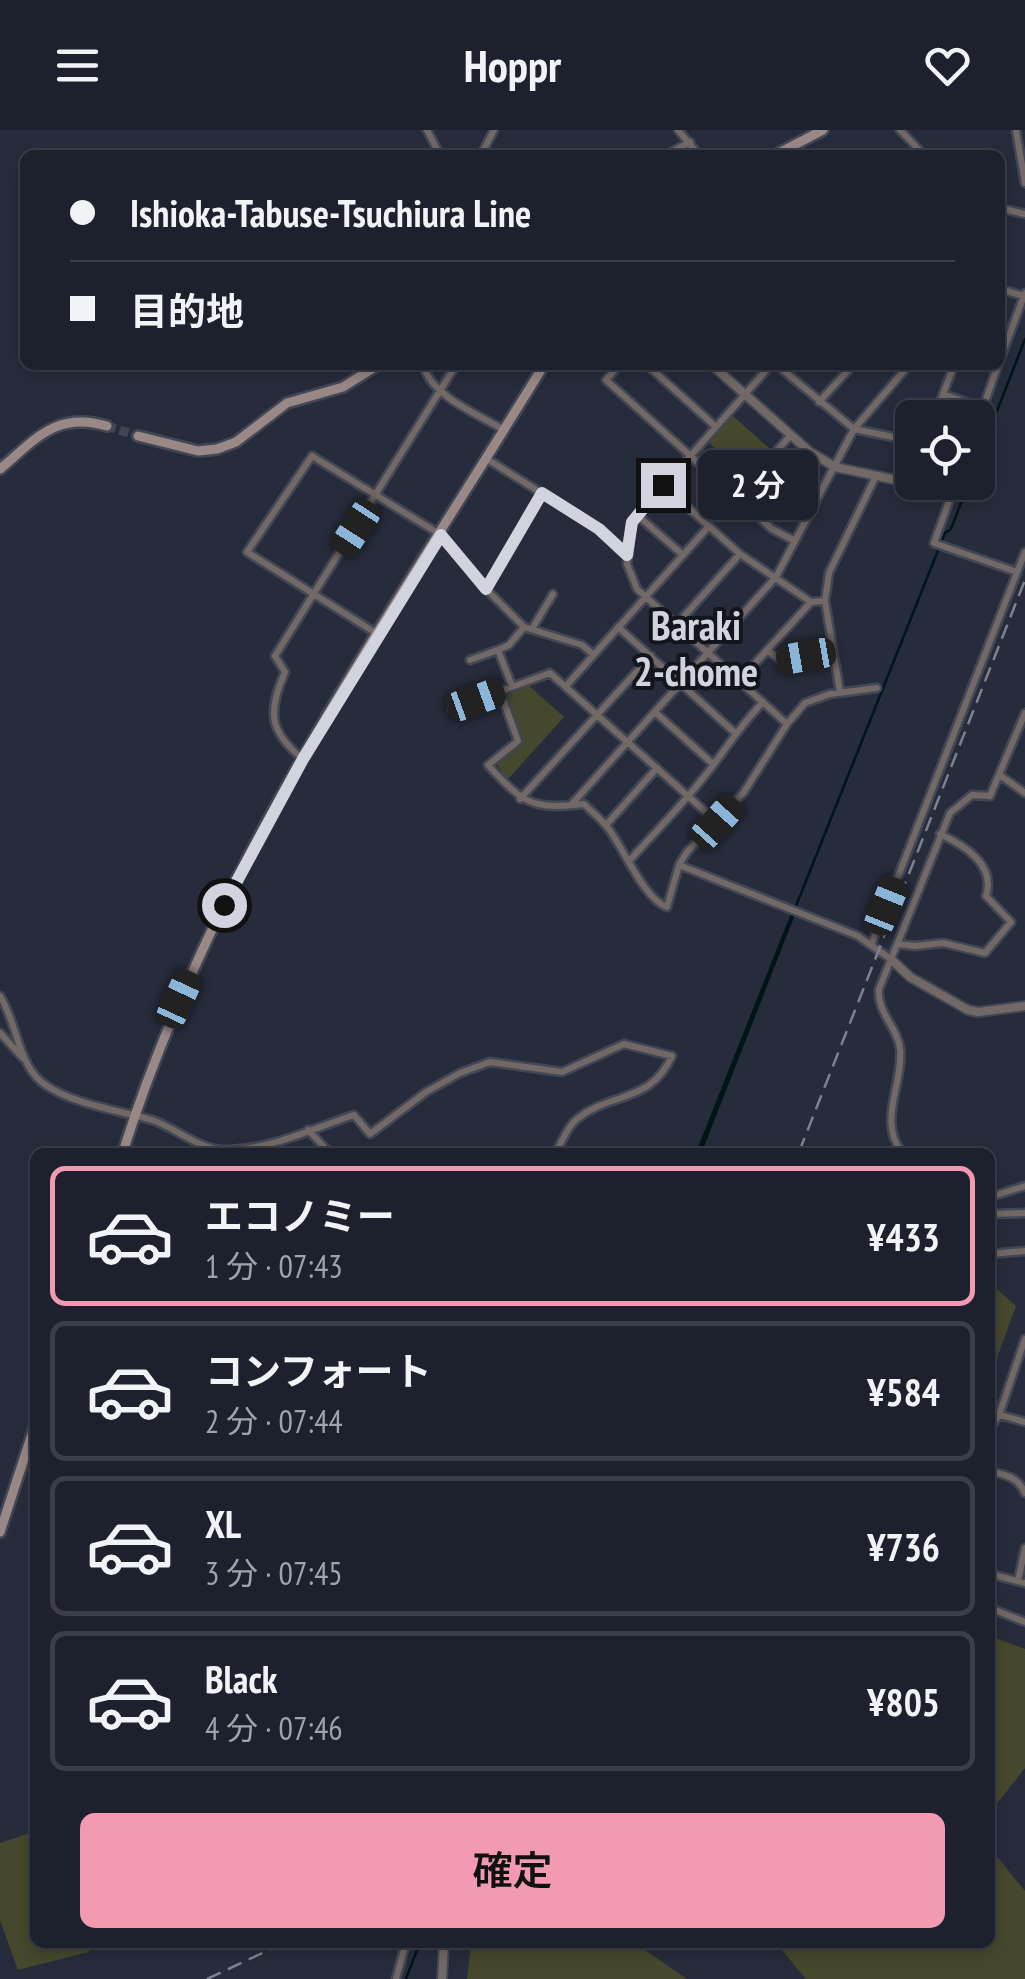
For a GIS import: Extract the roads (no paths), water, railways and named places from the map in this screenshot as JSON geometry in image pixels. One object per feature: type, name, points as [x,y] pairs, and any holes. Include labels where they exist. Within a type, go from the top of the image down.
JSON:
[{"type":"main road","points":[[788,150],[823,130]]},
{"type":"main road","points":[[138,436],[198,451],[217,449],[236,442],[288,403],[343,386],[370,370]]},
{"type":"main road","points":[[123,1148],[154,1060],[202,950],[267,821],[541,370]]},
{"type":"main road","points":[[0,469],[61,423],[90,421],[107,426]]},
{"type":"main road","points":[[0,1532],[30,1441]]},
{"type":"street","points":[[678,130],[696,150]]},
{"type":"street","points":[[900,130],[919,150]]},
{"type":"street","points":[[1016,130],[1025,183]]},
{"type":"street","points":[[675,150],[690,142]]},
{"type":"street","points":[[1005,346],[1024,294]]},
{"type":"street","points":[[425,370],[442,393],[504,430]]},
{"type":"street","points":[[303,759],[279,737],[274,721],[275,695],[285,672],[275,656],[454,370]]},
{"type":"street","points":[[615,370],[606,380],[772,529],[795,541]]},
{"type":"street","points":[[653,370],[715,426]]},
{"type":"street","points":[[718,370],[790,434],[835,467],[875,478],[895,479]]},
{"type":"street","points":[[766,370],[637,514],[630,529],[627,555],[629,574],[646,596],[787,724]]},
{"type":"street","points":[[783,370],[854,430],[895,437]]},
{"type":"street","points":[[819,402],[848,370]]},
{"type":"street","points":[[570,806],[776,577],[854,430],[905,370]]},
{"type":"street","points":[[941,400],[952,370]]},
{"type":"street","points":[[985,400],[996,370]]},
{"type":"street","points":[[943,394],[960,400]]},
{"type":"street","points":[[736,496],[790,434]]},
{"type":"street","points":[[379,635],[248,552],[312,456],[441,535],[486,589],[528,628],[582,644],[593,654]]},
{"type":"street","points":[[487,458],[599,529],[627,555]]},
{"type":"street","points":[[761,468],[787,491],[813,506]]},
{"type":"street","points":[[840,692],[825,601],[829,573],[875,478]]},
{"type":"street","points":[[663,485],[740,554],[811,602],[825,601]]},
{"type":"street","points":[[486,589],[542,493]]},
{"type":"street","points":[[949,500],[934,543],[1018,572]]},
{"type":"street","points":[[637,514],[682,555]]},
{"type":"street","points":[[566,686],[709,526]]},
{"type":"street","points":[[872,943],[1025,552]]},
{"type":"street","points":[[676,624],[740,554]]},
{"type":"street","points":[[470,660],[509,644],[528,628],[553,594]]},
{"type":"street","points":[[738,680],[811,602]]},
{"type":"street","points":[[618,627],[734,732]]},
{"type":"street","points":[[498,650],[512,686]]},
{"type":"street","points":[[767,650],[780,660],[832,651]]},
{"type":"street","points":[[520,799],[650,656]]},
{"type":"street","points":[[452,708],[550,673],[717,822]]},
{"type":"street","points":[[500,692],[518,740],[488,765],[520,799],[550,807],[584,804],[606,826],[647,892],[667,907],[687,852],[744,792],[787,724],[806,703],[818,696],[877,688]]},
{"type":"street","points":[[630,860],[688,796],[714,765],[734,732],[763,702]]},
{"type":"street","points":[[655,712],[714,765]]},
{"type":"street","points":[[900,1148],[892,1130],[894,1085],[901,1051],[878,998],[940,834],[958,804],[972,795],[990,796],[1021,736],[1025,713]]},
{"type":"street","points":[[606,826],[657,768]]},
{"type":"street","points":[[1001,776],[1025,794]]},
{"type":"street","points":[[897,944],[942,944],[985,953],[1010,922],[986,896],[989,885],[974,854],[940,834]]},
{"type":"street","points":[[680,865],[872,943],[910,977],[968,1010],[1025,1006]]},
{"type":"street","points":[[0,996],[11,1013],[27,1063]]},
{"type":"street","points":[[0,1033],[35,1076],[57,1092],[153,1120],[211,1148]]},
{"type":"street","points":[[258,1148],[354,1115],[370,1134],[426,1092],[490,1062],[562,1072],[624,1044],[672,1056],[665,1072],[640,1092],[577,1119],[559,1148]]},
{"type":"street","points":[[308,1130],[325,1148]]},
{"type":"street","points":[[995,1195],[1025,1186]]},
{"type":"street","points":[[995,1214],[1025,1213]]},
{"type":"street","points":[[995,1254],[1025,1251]]},
{"type":"street","points":[[995,1421],[1025,1340]]},
{"type":"street","points":[[995,1414],[1025,1422]]},
{"type":"street","points":[[995,1472],[1012,1477],[1025,1494]]},
{"type":"street","points":[[995,1575],[1022,1582],[1025,1548]]},
{"type":"street","points":[[995,1610],[1025,1622]]},
{"type":"street","points":[[396,1979],[404,1948]]},
{"type":"street","points":[[442,1979],[444,1948]]},
{"type":"waterway","points":[[995,416],[1025,339]]},
{"type":"waterway","points":[[794,911],[945,533],[951,529],[962,500]]},
{"type":"waterway","points":[[406,1979],[418,1948]]},
{"type":"tunnel","points":[[107,426],[138,436]]},
{"type":"railway","points":[[801,1148],[1025,580]]},
{"type":"railway","points":[[207,1979],[273,1948]]},
{"type":"district","name":"Baraki 2-chome","points":[[696,649]]}]
